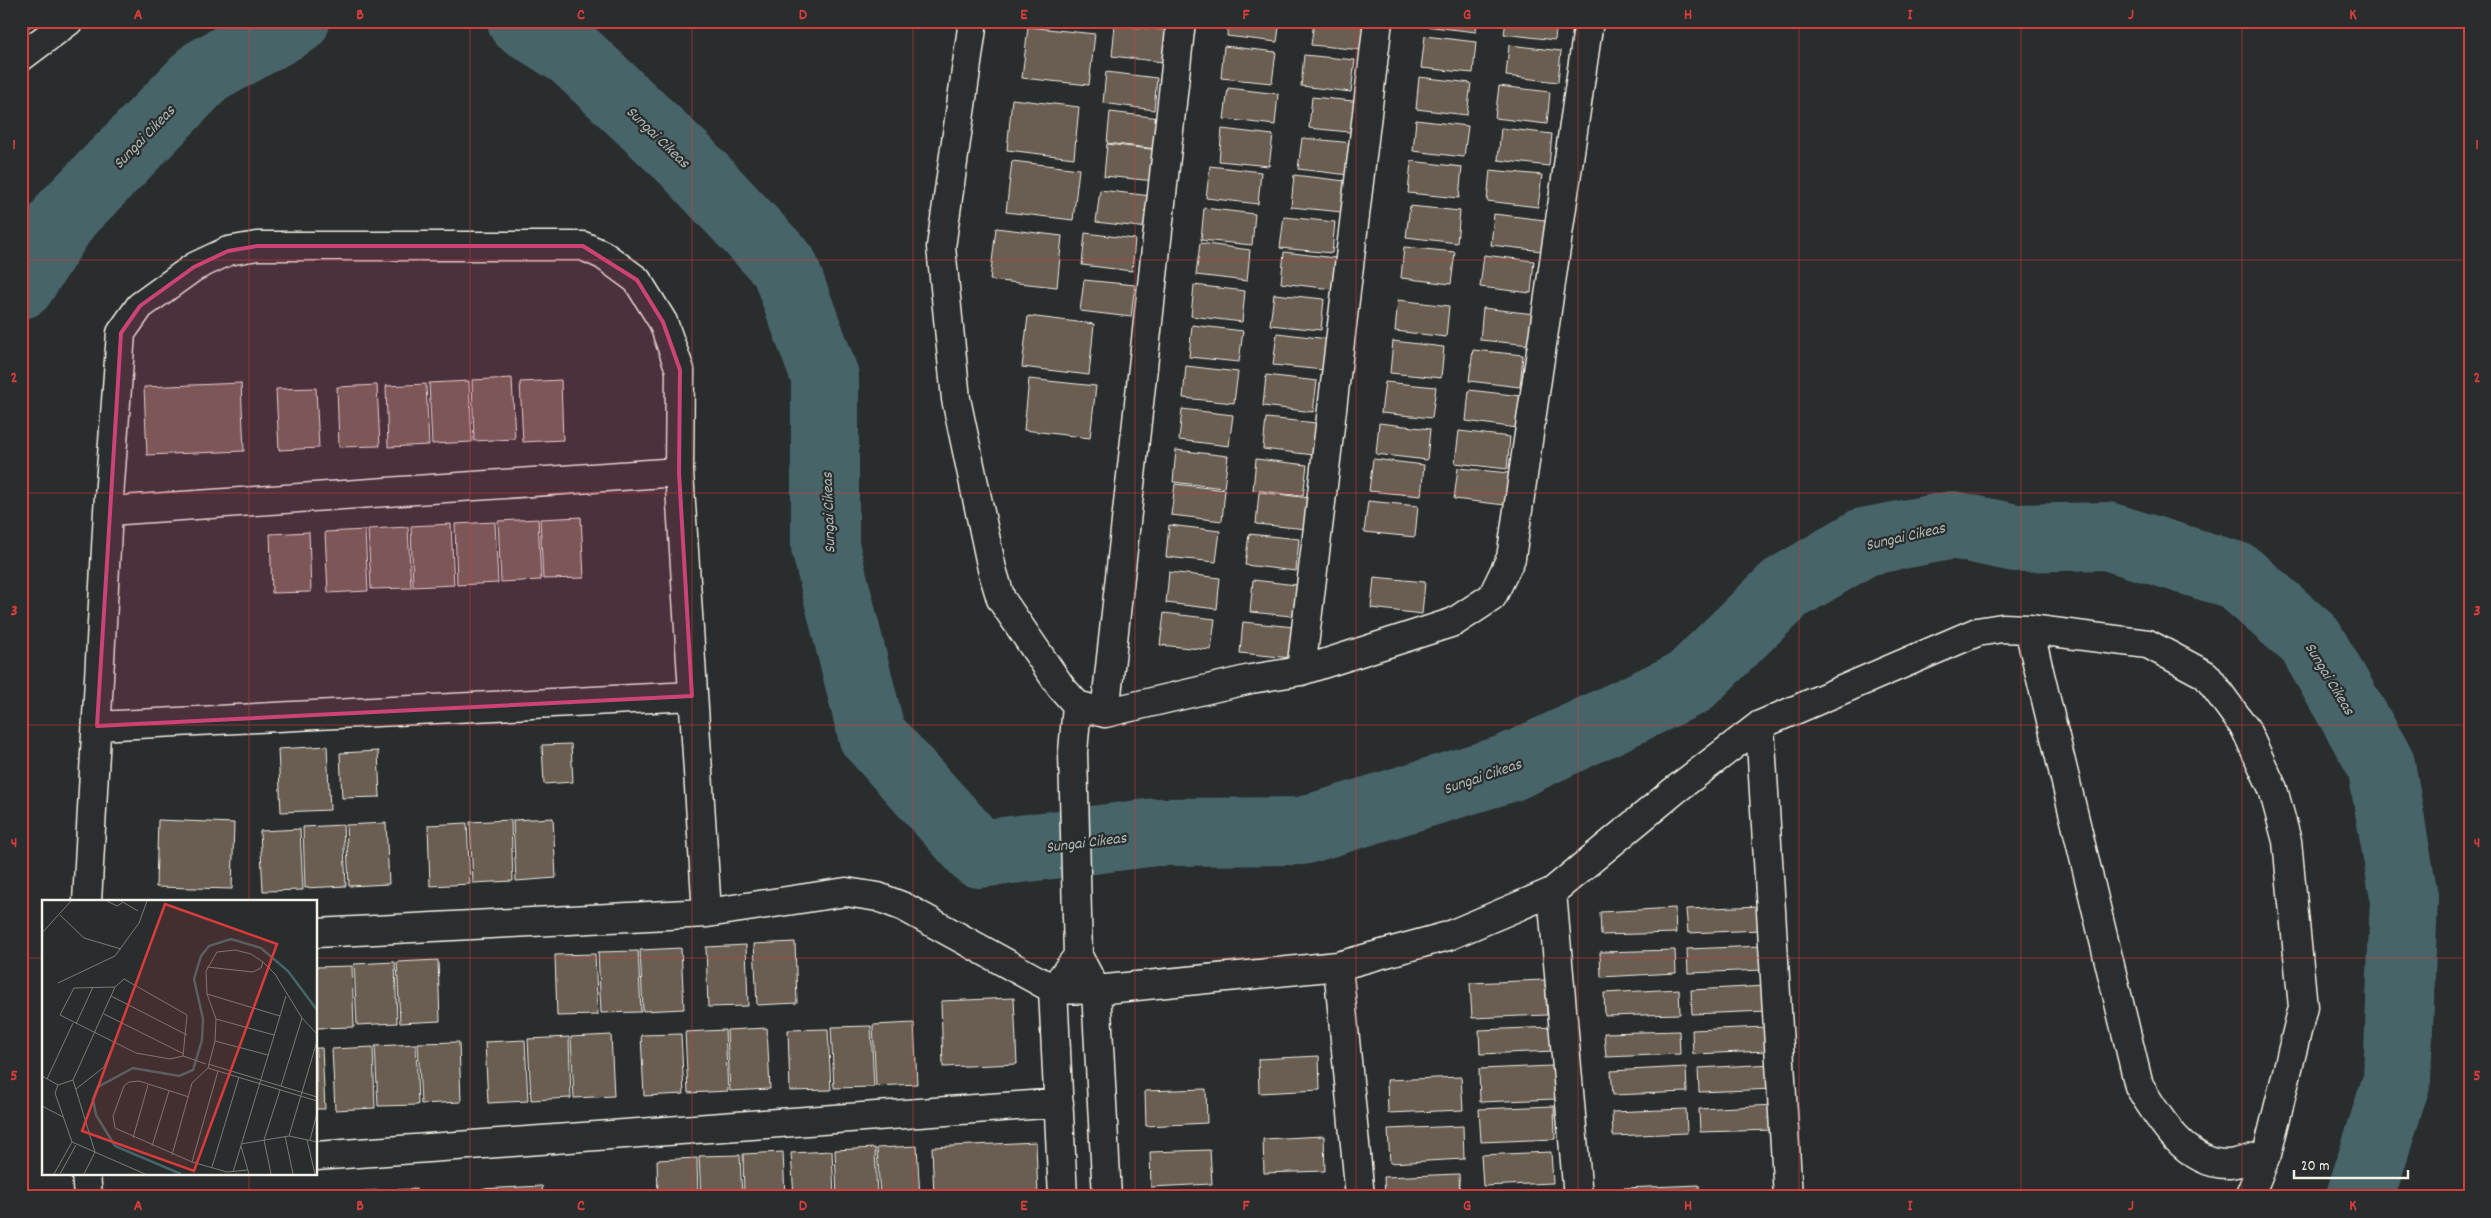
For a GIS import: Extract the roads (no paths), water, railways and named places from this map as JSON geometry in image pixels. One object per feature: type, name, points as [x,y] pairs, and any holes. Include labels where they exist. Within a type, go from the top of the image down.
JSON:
[{"type":"street","points":[[21,57],[69,21]]},
{"type":"street","points":[[973,21],[941,247],[956,399],[992,569],[1001,599],[1061,687],[1077,706],[1105,714],[1251,679],[1300,671],[1454,622],[1492,597],[1511,558],[1589,21]]},
{"type":"street","points":[[1105,714],[1181,21]]},
{"type":"street","points":[[1300,671],[1378,21]]},
{"type":"street","points":[[87,900],[108,511],[121,333],[140,306],[194,267],[228,251],[257,246],[582,246],[603,255],[637,280],[663,322],[680,370],[679,472],[707,913]]},
{"type":"street","points":[[108,511],[679,472]]},
{"type":"street","points":[[318,933],[707,913],[846,892],[878,897],[904,907],[1053,990],[1096,990],[1338,966],[1448,936],[1552,892],[1674,791],[1760,725],[1977,632],[2002,628],[2028,629],[2148,644],[2206,675],[2245,728],[2273,789],[2287,841],[2303,1008],[2267,1154],[2249,1197]]},
{"type":"street","points":[[2028,629],[2139,1086],[2177,1140],[2203,1157],[2214,1162],[2229,1164],[2267,1154]]},
{"type":"street","points":[[97,726],[692,696]]},
{"type":"street","points":[[1077,706],[1073,752],[1078,956],[1096,990],[1106,1197]]},
{"type":"street","points":[[1760,725],[1788,1197]]},
{"type":"street","points":[[1552,892],[1578,1197]]},
{"type":"street","points":[[1063,1197],[1053,990],[1078,956]]},
{"type":"street","points":[[1338,966],[1360,1197]]},
{"type":"street","points":[[318,1156],[1059,1103]]},
{"type":"street","points":[[86,1176],[88,1197]]},
{"type":"waterway","name":"Sungai Cikeas","points":[[21,285],[66,215],[205,72],[296,21]]},
{"type":"waterway","name":"Sungai Cikeas","points":[[521,21],[573,54],[685,160],[784,266],[825,377],[825,546],[872,735],[979,854],[1156,832],[1302,831],[1509,768],[1689,683],[1785,589],[1864,542],[1953,525],[2015,538],[2107,536],[2237,576],[2310,640],[2381,764],[2404,897],[2397,1080],[2360,1197]]}]
